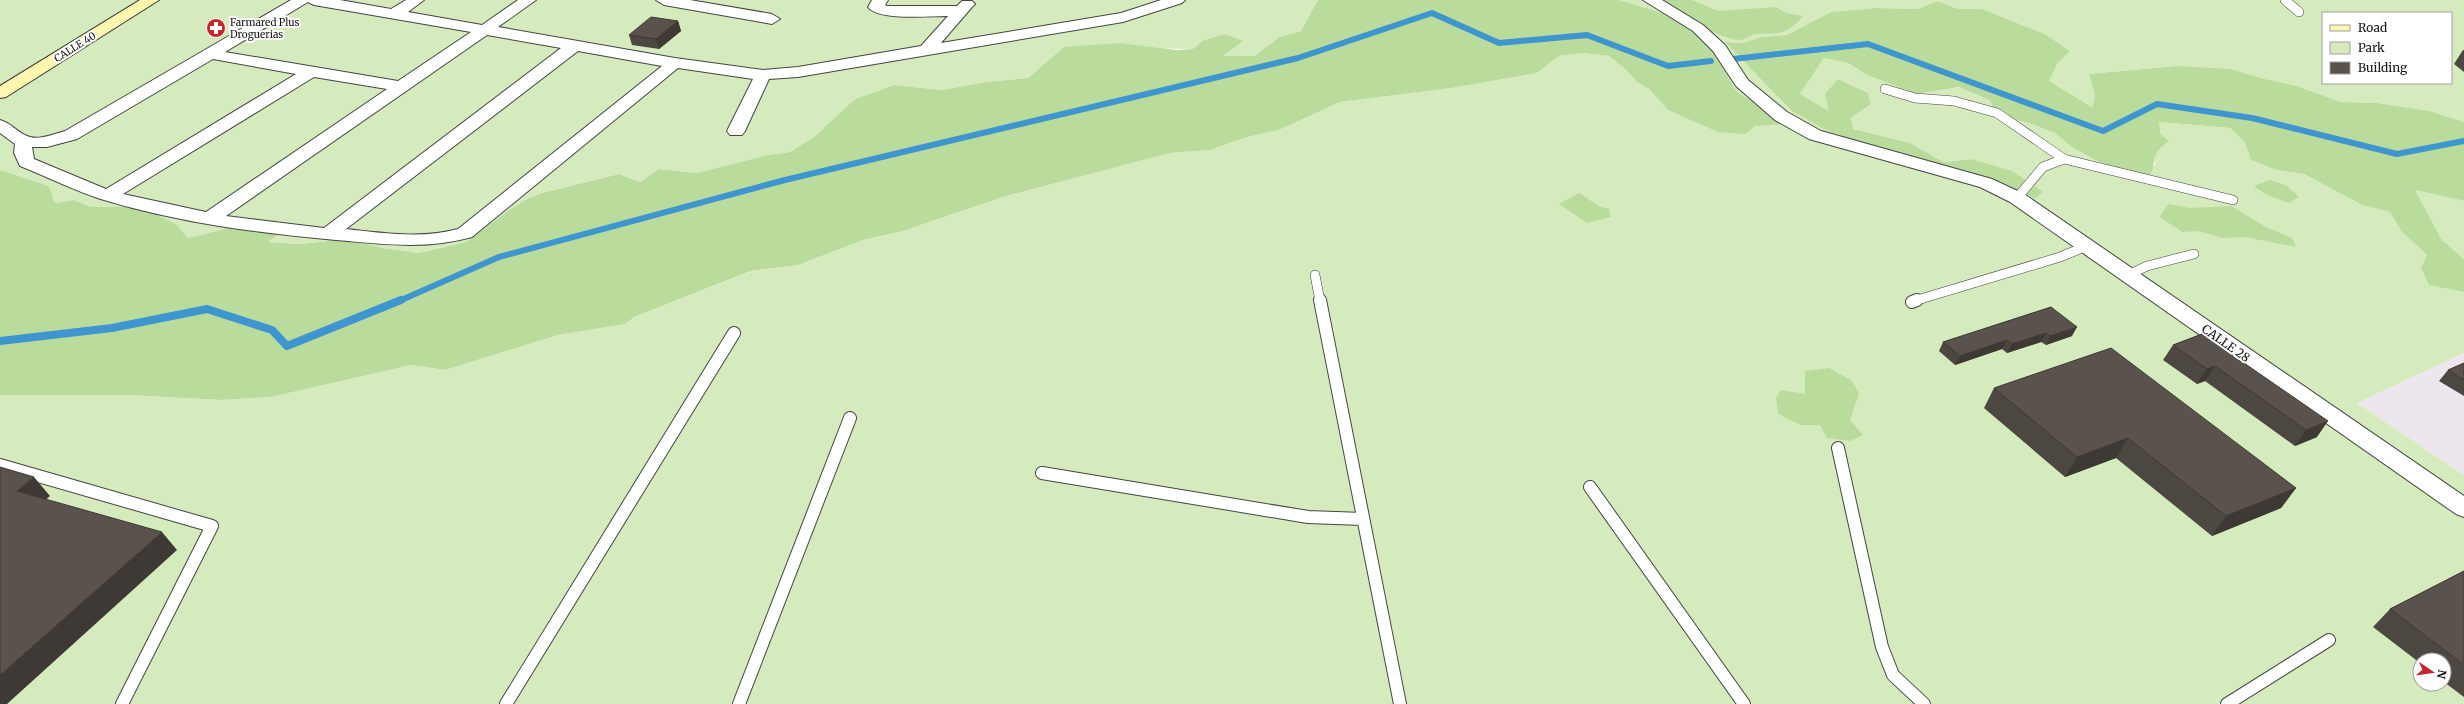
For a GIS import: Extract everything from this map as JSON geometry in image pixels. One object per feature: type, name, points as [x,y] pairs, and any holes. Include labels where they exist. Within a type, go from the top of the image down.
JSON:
[{"type":"main road","name":"CALLE 40","points":[[0,77],[122,0]]},
{"type":"main road","name":"CALLE 40","points":[[0,93],[151,0]]},
{"type":"street","points":[[0,125],[24,142],[47,142],[71,135],[212,54],[302,0]]},
{"type":"street","points":[[314,0],[675,63],[762,75],[798,72],[1123,17],[1177,0]]},
{"type":"street","points":[[394,14],[416,0]]},
{"type":"street","points":[[209,219],[528,0]]},
{"type":"street","points":[[664,0],[772,19]]},
{"type":"street","points":[[880,0],[876,7],[884,11],[965,6]]},
{"type":"street","points":[[1123,17],[1127,0]]},
{"type":"street","name":"CALLE 28","points":[[1651,0],[1698,28],[1719,48],[1742,83],[1781,116],[1815,135],[1986,183],[2017,198],[2464,508]]},
{"type":"street","points":[[926,50],[965,6]]},
{"type":"street","points":[[328,234],[574,46]]},
{"type":"street","points":[[212,54],[402,87]]},
{"type":"street","points":[[24,142],[23,153],[26,162],[109,195],[209,219],[328,234],[409,241],[452,237],[465,233],[675,63]]},
{"type":"street","points":[[109,195],[312,71]]},
{"type":"street","points":[[736,131],[762,75]]},
{"type":"lane","points":[[2285,0],[2299,12]]},
{"type":"lane","points":[[1885,89],[1915,98],[1954,101],[1997,113],[2064,159],[2233,200]]},
{"type":"lane","points":[[2017,198],[2043,167],[2064,159]]},
{"type":"lane","points":[[1912,302],[2060,257],[2087,246]]},
{"type":"lane","points":[[2128,275],[2147,266],[2194,254]]},
{"type":"lane","points":[[1315,275],[1400,704]]},
{"type":"lane","points":[[506,704],[734,333]]},
{"type":"lane","points":[[739,704],[850,418]]},
{"type":"lane","points":[[1838,448],[1882,647],[1894,675],[1924,704]]},
{"type":"lane","points":[[0,465],[212,526],[122,704]]},
{"type":"lane","points":[[1042,473],[1308,518],[1363,519]]},
{"type":"lane","points":[[1590,487],[1744,704]]},
{"type":"lane","points":[[2227,704],[2329,640]]},
{"type":"shaded area","points":[[2464,353],[2464,475],[2357,403]]},
{"type":"green space","points":[[0,0],[1318,0],[1301,31],[1279,37],[1255,56],[1223,56],[1202,41],[1193,49],[1064,47],[1028,78],[986,82],[942,90],[894,85],[855,99],[814,137],[790,152],[768,155],[697,173],[659,169],[640,182],[619,174],[542,193],[527,199],[509,210],[466,242],[419,253],[383,248],[349,239],[299,244],[267,242],[221,230],[188,238],[176,224],[139,206],[91,207],[74,200],[55,203],[49,186],[0,170]]},
{"type":"green space","points":[[1318,0],[1619,0],[1663,13],[1693,30],[1713,49],[1736,91],[1769,112],[1784,124],[1755,126],[1745,134],[1718,132],[1668,110],[1649,89],[1637,82],[1625,69],[1609,56],[1583,53],[1559,56],[1537,73],[1452,88],[1340,102],[1279,130],[1247,137],[1210,150],[1170,153],[1006,196],[903,231],[863,240],[798,265],[751,271],[634,317],[625,324],[558,335],[445,370],[411,365],[271,397],[222,400],[126,395],[0,395],[0,170],[49,186],[55,203],[74,200],[91,207],[139,206],[176,224],[188,238],[221,230],[253,218],[278,221],[281,232],[268,242],[299,244],[349,239],[383,248],[419,253],[466,242],[509,210],[527,199],[542,193],[619,174],[640,182],[659,169],[697,173],[768,155],[790,152],[814,137],[855,99],[894,85],[942,90],[986,82],[1028,78],[1064,47],[1120,43],[1176,50],[1193,49],[1202,41],[1225,34],[1243,41],[1223,56],[1255,56],[1279,37],[1301,31]]},
{"type":"green space","points":[[1619,0],[2464,0],[2464,122],[2430,111],[2378,103],[2341,102],[2297,86],[2199,68],[2176,66],[2089,74],[2095,96],[2092,107],[2049,81],[2058,63],[2070,51],[2045,34],[1982,9],[1958,9],[1938,1],[1917,9],[1878,8],[1787,35],[1761,37],[1743,43],[1726,42],[1792,111],[1827,131],[1903,156],[2002,182],[2035,199],[2043,192],[1971,159],[1944,162],[1910,143],[1853,129],[1851,118],[1871,104],[1868,93],[1838,79],[1829,111],[1800,94],[1824,58],[1848,63],[1867,75],[1916,94],[1959,87],[1991,101],[1993,116],[2026,122],[2055,133],[2073,148],[2129,178],[2155,165],[2154,155],[2159,122],[2230,128],[2245,143],[2251,160],[2276,170],[2304,174],[2362,205],[2390,212],[2402,232],[2427,255],[2429,284],[2464,292],[2464,353],[2357,403],[2464,475],[2464,704],[0,704],[0,395],[126,395],[222,400],[271,397],[411,365],[445,370],[558,335],[624,324],[634,317],[752,271],[798,265],[863,240],[903,231],[1006,196],[1170,153],[1210,150],[1247,137],[1279,130],[1340,102],[1452,88],[1537,73],[1559,56],[1583,53],[1609,56],[1625,69],[1637,82],[1649,89],[1668,110],[1690,119],[1769,112],[1736,91],[1713,49],[1663,13]]},
{"type":"green space","points":[[1644,0],[1692,0],[1718,11],[1776,7],[1786,13],[1803,16],[1792,27],[1783,32],[1755,34],[1740,40],[1732,39],[1707,30]]},
{"type":"green space","points":[[1938,1],[1958,9],[1982,9],[2045,34],[2070,51],[2058,63],[2049,81],[2092,107],[2095,96],[2089,74],[2176,66],[2230,69],[2264,79],[2297,86],[2341,102],[2378,103],[2430,111],[2464,122],[2464,201],[2415,190],[2442,240],[2464,259],[2464,292],[2429,285],[2421,268],[2427,255],[2402,232],[2390,212],[2362,205],[2304,174],[2276,170],[2251,160],[2245,143],[2230,128],[2159,122],[2160,134],[2169,141],[2156,154],[2149,178],[2129,178],[2073,148],[2055,133],[2026,122],[1993,116],[1991,101],[1959,87],[1916,94],[1867,75],[1848,63],[1824,58],[1800,94],[1829,111],[1825,94],[1838,79],[1868,93],[1871,104],[1851,118],[1853,129],[1910,143],[1944,162],[1971,159],[2012,171],[2043,192],[2035,199],[2002,182],[1903,156],[1827,131],[1792,111],[1725,42],[1743,43],[1761,37],[1787,35],[1832,12],[1878,8],[1917,9]]},
{"type":"green space","points":[[2270,180],[2287,186],[2299,197],[2289,203],[2267,195],[2254,186]]},
{"type":"green space","points":[[2415,190],[2464,201],[2464,259],[2442,240]]},
{"type":"green space","points":[[1579,193],[1597,205],[1609,209],[1611,217],[1587,223],[1559,204]]},
{"type":"green space","points":[[2168,204],[2190,208],[2231,206],[2264,226],[2292,238],[2296,247],[2245,237],[2223,238],[2198,231],[2182,232],[2160,217]]},
{"type":"green space","points":[[1829,368],[1851,380],[1859,393],[1850,420],[1863,435],[1850,441],[1827,438],[1820,425],[1801,425],[1778,414],[1776,398],[1781,390],[1805,394],[1805,371]]},
{"type":"building","points":[[651,17],[678,21],[656,39],[629,35]]},
{"type":"building","points":[[2051,307],[2077,327],[2050,336],[2046,333],[2012,344],[2007,340],[1960,356],[1943,342]]},
{"type":"building","points":[[2202,334],[2328,421],[2306,430],[2215,366],[2207,369],[2173,345]]},
{"type":"building","points":[[2111,348],[2296,488],[2226,516],[2128,438],[2077,457],[1994,388]]},
{"type":"building","points":[[2464,363],[2464,380],[2448,370]]},
{"type":"building","points":[[0,467],[34,477],[17,491],[162,532],[0,675]]},
{"type":"building","points":[[2464,571],[2464,665],[2452,656],[2452,652],[2447,652],[2390,609]]},
{"type":"waterway","points":[[399,301],[499,257],[785,180],[1298,58],[1432,13],[1499,43],[1587,35],[1668,66],[1711,61]]},
{"type":"waterway","points":[[1733,59],[1868,44],[2103,131],[2157,104],[2252,118],[2397,154],[2464,141]]},
{"type":"waterway","points":[[0,341],[112,328],[207,309],[272,330],[287,346],[401,300]]},
{"type":"place","name":"Farmared Plus Droguerias","points":[[216,28]]}]
